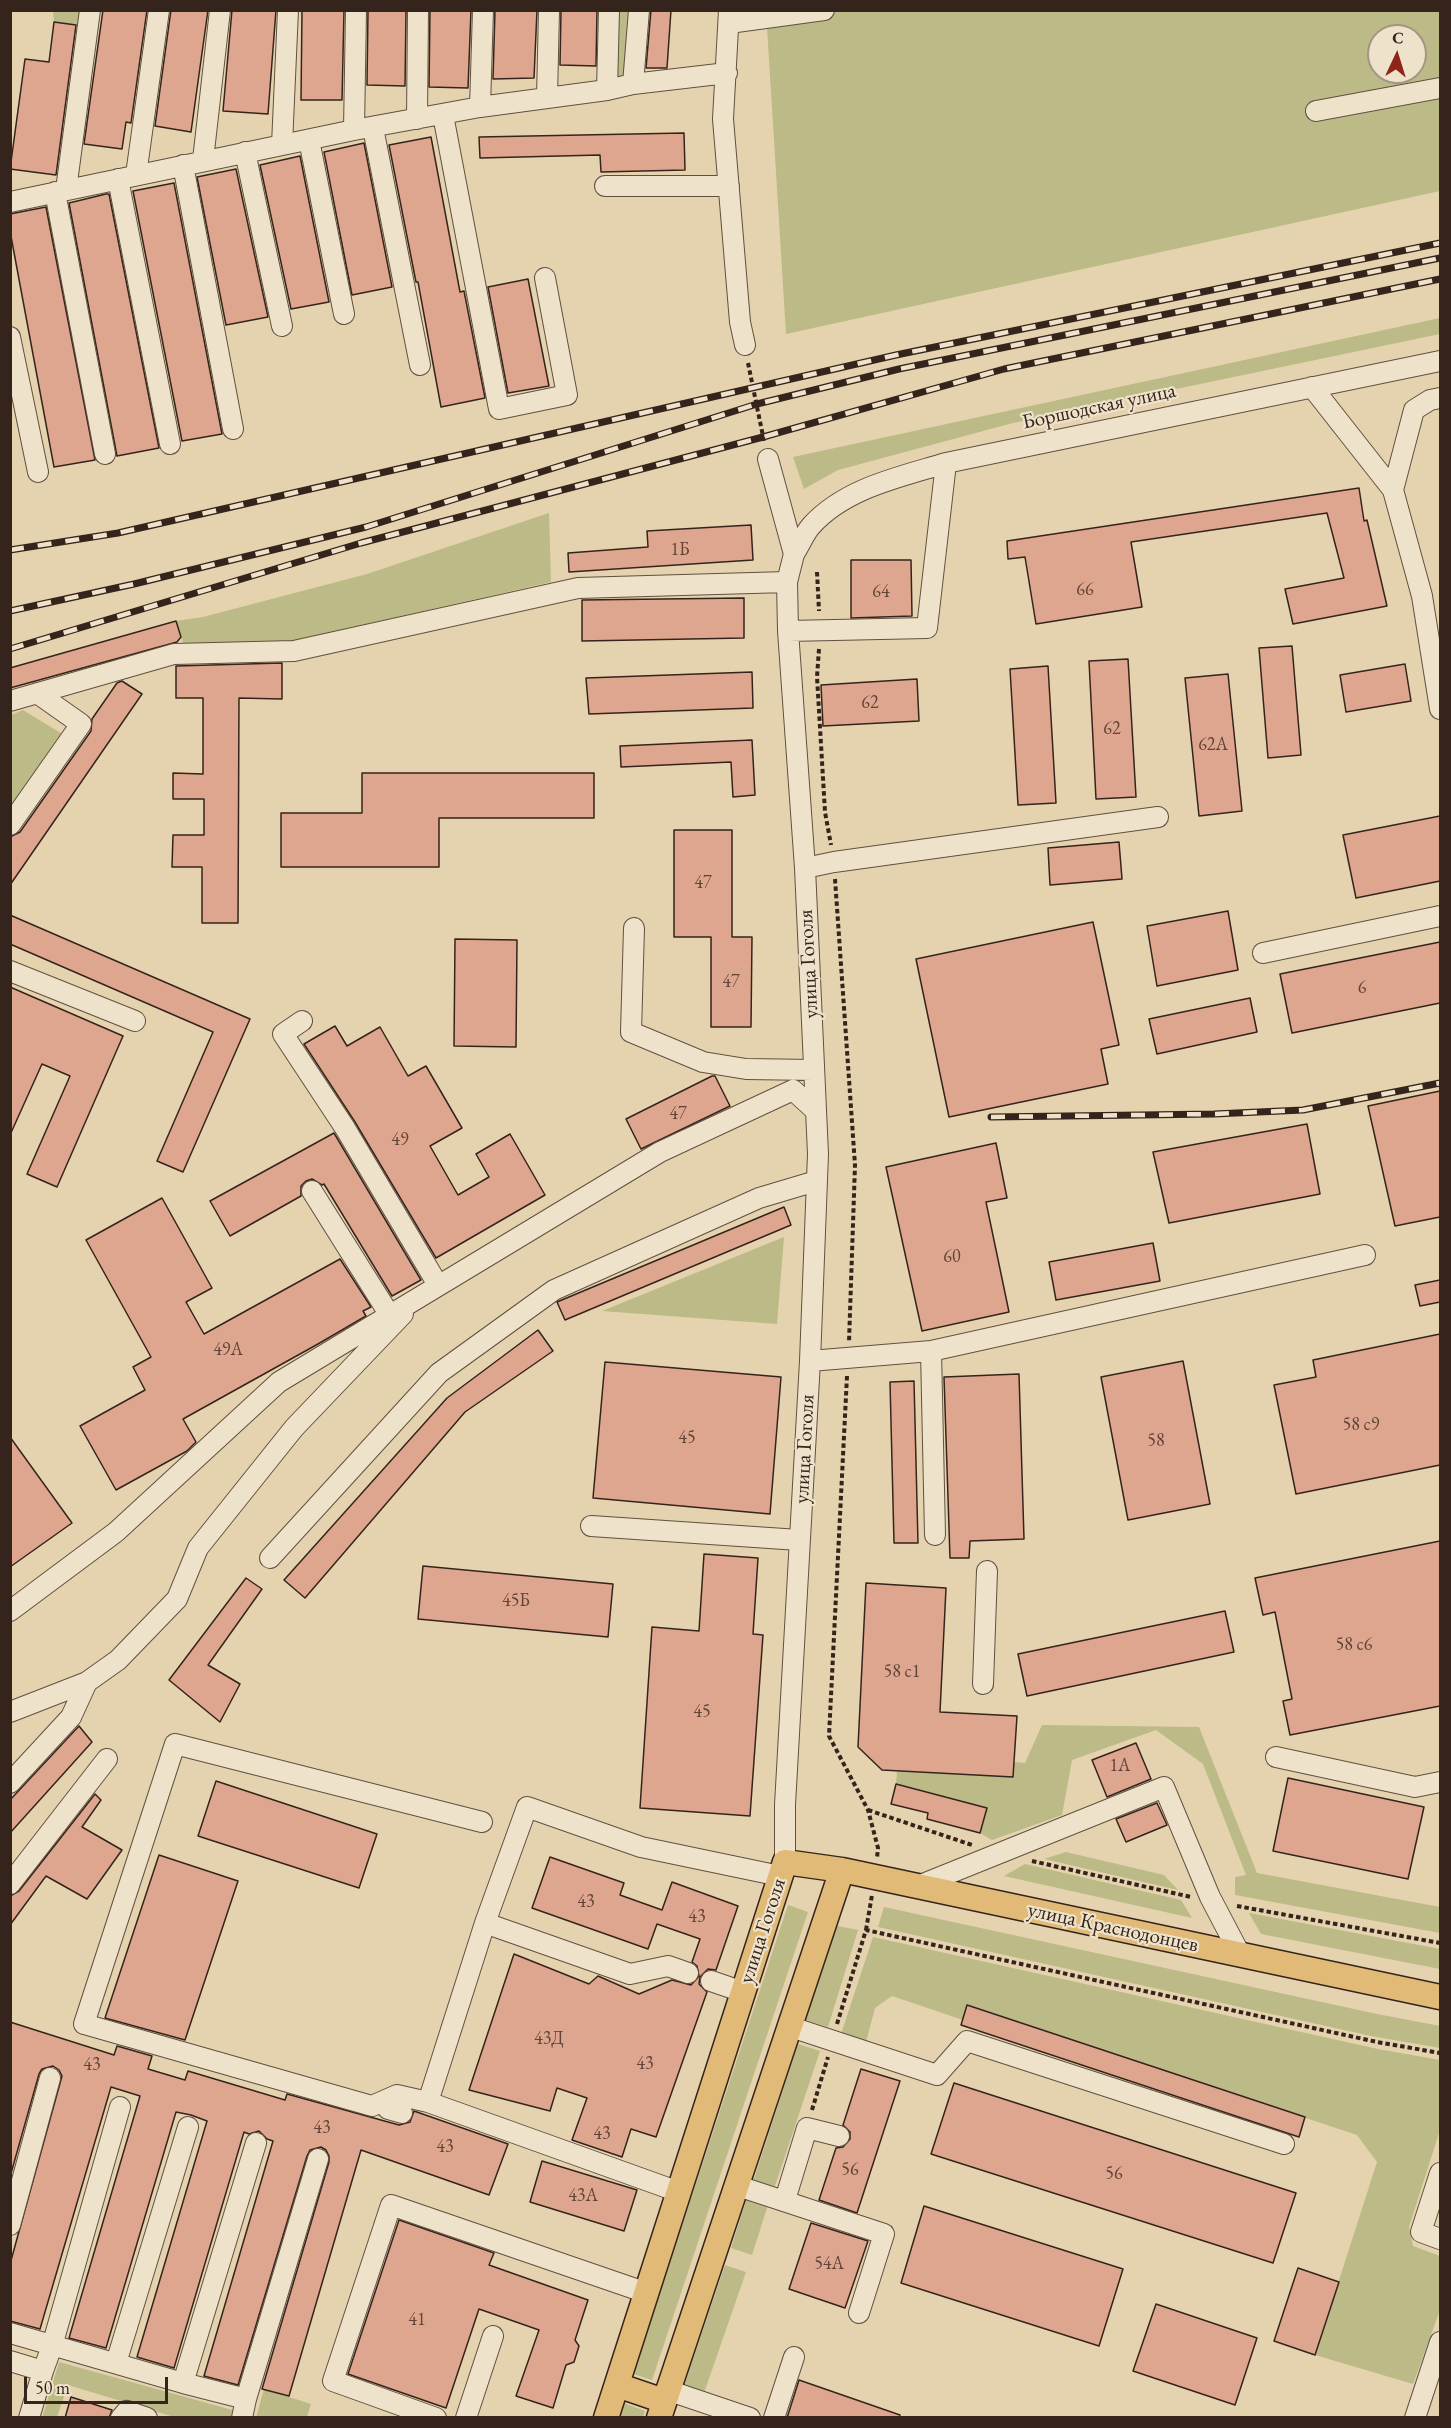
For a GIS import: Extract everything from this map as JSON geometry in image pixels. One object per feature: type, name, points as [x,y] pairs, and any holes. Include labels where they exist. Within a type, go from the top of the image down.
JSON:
[{"type":"main road","name":"улица Краснодонцев","points":[[783,1869],[842,1870],[1241,1956],[1440,1996]]},
{"type":"main road","name":"улица Гоголя","points":[[606,2418],[783,1869]]},
{"type":"main road","points":[[617,2385],[663,2403],[842,1870]]},
{"type":"street","points":[[90,10],[61,191],[105,454]]},
{"type":"street","points":[[159,10],[127,177],[170,444]]},
{"type":"street","points":[[203,160],[220,10]]},
{"type":"street","points":[[282,145],[288,10]]},
{"type":"street","points":[[356,10],[364,129],[420,365]]},
{"type":"street","points":[[417,119],[418,10]]},
{"type":"street","points":[[480,107],[483,10]]},
{"type":"street","points":[[547,98],[549,10]]},
{"type":"street","points":[[608,90],[609,10]]},
{"type":"street","points":[[633,84],[639,10]]},
{"type":"street","points":[[745,345],[740,322],[723,119],[729,17],[824,10]]},
{"type":"street","points":[[10,202],[203,160],[480,107],[608,90],[633,84],[727,74]]},
{"type":"street","points":[[1316,111],[1440,88]]},
{"type":"street","points":[[443,115],[499,409],[567,395],[544,278]]},
{"type":"street","points":[[309,140],[344,314]]},
{"type":"street","points":[[245,152],[282,326]]},
{"type":"street","points":[[183,165],[233,429]]},
{"type":"street","points":[[605,186],[729,186]]},
{"type":"street","points":[[10,337],[38,472]]},
{"type":"street","name":"Боршодская улица","points":[[794,554],[810,527],[833,506],[880,483],[946,463],[1440,361]]},
{"type":"street","points":[[1312,387],[1393,490],[1422,597],[1440,709]]},
{"type":"street","points":[[1393,490],[1414,410],[1430,400],[1440,398]]},
{"type":"street","name":"улица Гоголя","points":[[768,459],[794,554],[787,582],[788,630],[805,868],[816,1111],[810,1361],[783,1869]]},
{"type":"street","points":[[788,630],[927,628],[946,463]]},
{"type":"street","points":[[10,700],[174,654],[294,651],[578,588],[787,582]]},
{"type":"street","points":[[10,825],[81,724],[37,693]]},
{"type":"street","points":[[805,868],[1158,817]]},
{"type":"street","points":[[1263,953],[1440,916]]},
{"type":"street","points":[[634,928],[631,1032],[703,1062],[746,1068],[814,1070]]},
{"type":"street","points":[[10,971],[135,1021]]},
{"type":"street","points":[[302,1021],[283,1034],[345,1128],[430,1290]]},
{"type":"street","points":[[10,1611],[116,1532],[279,1382],[660,1152],[756,1105],[793,1090],[816,1111]]},
{"type":"street","points":[[270,1558],[439,1373],[554,1290],[759,1198],[816,1181]]},
{"type":"street","points":[[312,1191],[389,1314]]},
{"type":"street","points":[[810,1361],[931,1351],[1365,1256]]},
{"type":"street","points":[[10,1712],[87,1682],[118,1659],[177,1599],[198,1548],[294,1428],[430,1290]]},
{"type":"street","points":[[931,1351],[935,1535]]},
{"type":"street","points":[[591,1526],[800,1540]]},
{"type":"street","points":[[983,1684],[987,1571]]},
{"type":"street","points":[[10,1782],[72,1717],[87,1682]]},
{"type":"street","points":[[482,1822],[175,1744],[84,2024],[372,2106],[397,2095],[428,2102],[679,2192]]},
{"type":"street","points":[[1276,1757],[1415,1787],[1440,1782]]},
{"type":"street","points":[[10,1884],[107,1759]]},
{"type":"street","points":[[918,1886],[1164,1787],[1212,1902],[1241,1956]]},
{"type":"street","points":[[428,2102],[485,1923],[527,1807],[641,1847],[783,1869]]},
{"type":"street","points":[[485,1923],[630,1974],[668,1966],[688,1973]]},
{"type":"street","points":[[711,1982],[743,1992]]},
{"type":"street","points":[[788,2026],[937,2074],[967,2041],[1284,2144]]},
{"type":"street","points":[[10,2225],[50,2078]]},
{"type":"street","points":[[383,2102],[388,2109],[402,2113]]},
{"type":"street","points":[[29,2418],[52,2346],[120,2107]]},
{"type":"street","points":[[116,2363],[188,2127]]},
{"type":"street","points":[[785,2200],[807,2128],[839,2136]]},
{"type":"street","points":[[183,2383],[256,2143]]},
{"type":"street","points":[[10,2333],[183,2383],[244,2408],[318,2159]]},
{"type":"street","points":[[1440,2173],[1420,2232],[1440,2239]]},
{"type":"street","points":[[735,2185],[884,2234],[859,2313]]},
{"type":"street","points":[[436,2418],[333,2381],[391,2205],[647,2293]]},
{"type":"street","points":[[466,2418],[493,2336]]},
{"type":"street","points":[[1415,2418],[1440,2342]]},
{"type":"street","points":[[774,2418],[794,2357]]},
{"type":"street","points":[[10,2361],[43,2371]]},
{"type":"street","points":[[663,2403],[750,2418]]},
{"type":"street","points":[[121,2418],[128,2411],[147,2418]]},
{"type":"path","points":[[745,345],[768,459]]},
{"type":"path","points":[[817,572],[820,630],[817,677],[825,812],[834,862],[855,1165],[829,1736],[868,1810],[1000,1854],[1212,1902],[1440,1943]]},
{"type":"path","points":[[807,2128],[866,1930],[1377,2042],[1440,2053]]},
{"type":"shaded area","points":[[53,11],[80,11],[77,25],[54,22]]},
{"type":"shaded area","points":[[619,11],[628,11],[624,74],[617,81]]},
{"type":"shaded area","points":[[766,11],[1440,11],[1440,191],[786,334]]},
{"type":"shaded area","points":[[1440,318],[1440,334],[1013,423],[838,470],[804,489],[793,457]]},
{"type":"shaded area","points":[[549,513],[551,582],[291,641],[184,646],[176,621],[203,617],[367,574]]},
{"type":"shaded area","points":[[23,710],[64,735],[11,813],[11,715]]},
{"type":"shaded area","points":[[784,1237],[777,1324],[602,1311]]},
{"type":"shaded area","points":[[1042,1725],[1199,1727],[1257,1873],[1440,1907],[1440,1933],[1235,1895],[1235,1877],[1246,1875],[1203,1764],[1156,1730],[1072,1760],[1062,1815],[992,1840],[980,1833],[987,1809],[896,1784],[897,1771],[1013,1777],[1014,1762],[1025,1763]]},
{"type":"shaded area","points":[[1066,1852],[1164,1875],[1178,1890],[1044,1859]]},
{"type":"shaded area","points":[[1025,1864],[1181,1900],[1192,1918],[1004,1876]]},
{"type":"shaded area","points":[[788,1905],[808,1912],[652,2380],[633,2374]]},
{"type":"shaded area","points":[[884,1907],[1440,2026],[1440,2048],[1371,2036],[878,1927]]},
{"type":"shaded area","points":[[1249,1913],[1440,1949],[1440,1969],[1261,1934]]},
{"type":"shaded area","points":[[833,1925],[858,1930],[828,2027],[803,2019]]},
{"type":"shaded area","points":[[873,1937],[1378,2049],[1440,2060],[1440,2130],[1409,2227],[1413,2246],[1440,2256],[1440,2310],[1413,2384],[1315,2355],[1377,2162],[1357,2135],[968,2006],[963,2020],[892,1996],[875,2008],[866,2042],[841,2034]]},
{"type":"shaded area","points":[[798,2044],[820,2051],[774,2189],[753,2182]]},
{"type":"shaded area","points":[[747,2198],[768,2205],[752,2255],[731,2248]]},
{"type":"shaded area","points":[[725,2265],[746,2272],[704,2393],[684,2386]]},
{"type":"shaded area","points":[[59,2362],[236,2411],[235,2417],[174,2417],[68,2385],[57,2417],[42,2418]]},
{"type":"shaded area","points":[[264,2389],[311,2404],[307,2417],[256,2418]]},
{"type":"shaded area","points":[[624,2403],[645,2411],[643,2417],[619,2417]]},
{"type":"building","points":[[103,10],[147,10],[131,123],[126,122],[122,149],[84,144]]},
{"type":"building","points":[[171,10],[208,10],[191,132],[155,126]]},
{"type":"building","points":[[232,10],[276,10],[268,114],[223,111]]},
{"type":"building","points":[[302,10],[344,10],[342,100],[301,100]]},
{"type":"building","points":[[368,10],[406,10],[405,86],[367,85]]},
{"type":"building","points":[[430,10],[471,10],[468,88],[429,87]]},
{"type":"building","points":[[495,10],[537,10],[534,78],[493,79]]},
{"type":"building","points":[[561,10],[597,10],[596,66],[560,65]]},
{"type":"building","points":[[651,10],[671,10],[667,68],[646,68]]},
{"type":"building","points":[[54,22],[76,25],[56,175],[10,169],[25,59],[49,62]]},
{"type":"building","points":[[684,133],[685,170],[601,172],[600,155],[480,158],[479,137]]},
{"type":"building","points":[[431,137],[460,292],[464,291],[485,398],[441,407],[389,145]]},
{"type":"building","points":[[364,143],[392,287],[352,295],[324,152]]},
{"type":"building","points":[[300,156],[329,302],[291,309],[260,165]]},
{"type":"building","points":[[236,169],[268,317],[226,325],[197,177]]},
{"type":"building","points":[[174,183],[222,434],[182,441],[133,191]]},
{"type":"building","points":[[109,194],[159,448],[117,456],[69,203]]},
{"type":"building","points":[[46,207],[95,460],[54,467],[10,231],[10,214]]},
{"type":"building","points":[[528,279],[549,386],[508,393],[488,287]]},
{"type":"building","points":[[1359,488],[1364,521],[1367,520],[1387,606],[1293,624],[1285,589],[1344,578],[1327,513],[1131,542],[1142,607],[1036,624],[1025,557],[1008,559],[1007,541]]},
{"type":"building","points":[[751,525],[753,560],[569,572],[568,553],[648,547],[647,531]]},
{"type":"building","points":[[851,560],[911,560],[912,616],[851,618]]},
{"type":"building","points":[[744,598],[744,638],[582,641],[582,600]]},
{"type":"building","points":[[176,621],[181,637],[177,642],[10,688],[10,668]]},
{"type":"building","points":[[1292,646],[1301,755],[1268,758],[1259,648]]},
{"type":"building","points":[[1128,659],[1136,797],[1096,799],[1089,661]]},
{"type":"building","points":[[282,663],[282,699],[239,698],[238,923],[202,923],[202,867],[172,867],[173,835],[204,835],[204,799],[173,799],[173,773],[203,774],[203,698],[176,698],[176,666]]},
{"type":"building","points":[[1405,664],[1411,701],[1346,712],[1340,675]]},
{"type":"building","points":[[1048,666],[1056,803],[1018,805],[1010,669]]},
{"type":"building","points":[[752,672],[753,708],[589,714],[586,678]]},
{"type":"building","points":[[1228,674],[1242,811],[1199,816],[1185,678]]},
{"type":"building","points":[[917,679],[919,721],[823,726],[821,685]]},
{"type":"building","points":[[122,681],[142,694],[10,885],[10,837],[20,832],[91,731],[92,719],[117,683]]},
{"type":"building","points":[[752,740],[755,795],[733,797],[731,762],[621,767],[620,746]]},
{"type":"building","points":[[362,773],[594,773],[594,818],[439,818],[439,867],[281,867],[281,813],[362,813]]},
{"type":"building","points":[[1440,816],[1440,881],[1356,898],[1343,835]]},
{"type":"building","points":[[674,830],[732,830],[732,937],[752,937],[751,1027],[711,1027],[711,937],[674,937]]},
{"type":"building","points":[[1119,842],[1122,879],[1050,885],[1048,848]]},
{"type":"building","points":[[1228,911],[1238,970],[1157,986],[1147,926]]},
{"type":"building","points":[[10,915],[250,1019],[183,1172],[157,1161],[213,1032],[10,944]]},
{"type":"building","points":[[1093,922],[1119,1045],[1101,1049],[1108,1084],[949,1117],[916,959]]},
{"type":"building","points":[[455,939],[517,940],[516,1047],[454,1046]]},
{"type":"building","points":[[1440,942],[1440,1003],[1292,1033],[1280,974]]},
{"type":"building","points":[[10,987],[123,1036],[57,1187],[27,1174],[70,1076],[42,1064],[10,1135]]},
{"type":"building","points":[[1250,998],[1257,1032],[1157,1054],[1149,1019]]},
{"type":"building","points":[[335,1026],[347,1046],[380,1027],[408,1076],[426,1066],[462,1128],[430,1146],[458,1195],[489,1177],[476,1154],[510,1134],[545,1195],[436,1258],[355,1122],[304,1044]]},
{"type":"building","points":[[715,1076],[730,1106],[641,1149],[626,1119]]},
{"type":"building","points":[[1440,1091],[1440,1217],[1395,1226],[1368,1106]]},
{"type":"building","points":[[1307,1124],[1320,1194],[1169,1223],[1153,1152]]},
{"type":"building","points":[[334,1133],[421,1280],[392,1296],[324,1184],[312,1179],[306,1181],[301,1186],[301,1196],[230,1236],[210,1201]]},
{"type":"building","points":[[996,1143],[1007,1198],[986,1202],[1009,1312],[922,1331],[886,1167]]},
{"type":"building","points":[[162,1198],[212,1288],[186,1302],[204,1334],[340,1259],[371,1307],[363,1311],[366,1316],[183,1419],[196,1442],[187,1451],[116,1490],[80,1426],[145,1390],[133,1367],[151,1357],[86,1240]]},
{"type":"building","points":[[784,1207],[791,1225],[565,1320],[557,1302]]},
{"type":"building","points":[[1153,1243],[1160,1281],[1056,1300],[1049,1262]]},
{"type":"building","points":[[1440,1280],[1440,1302],[1420,1306],[1415,1285]]},
{"type":"building","points":[[538,1330],[553,1351],[465,1412],[305,1598],[284,1580],[447,1398]]},
{"type":"building","points":[[1440,1334],[1440,1465],[1296,1494],[1274,1385],[1316,1377],[1313,1360]]},
{"type":"building","points":[[1183,1361],[1210,1504],[1128,1520],[1101,1377]]},
{"type":"building","points":[[605,1362],[781,1377],[770,1514],[593,1498]]},
{"type":"building","points":[[1019,1374],[1024,1539],[970,1541],[969,1558],[950,1558],[944,1377]]},
{"type":"building","points":[[914,1381],[918,1543],[894,1543],[890,1382]]},
{"type":"building","points":[[10,1437],[72,1523],[10,1567]]},
{"type":"building","points":[[1440,1541],[1440,1706],[1290,1735],[1283,1701],[1292,1699],[1275,1612],[1263,1615],[1255,1578]]},
{"type":"building","points":[[704,1554],[758,1558],[753,1634],[763,1635],[750,1816],[640,1808],[652,1627],[699,1631]]},
{"type":"building","points":[[423,1566],[613,1584],[608,1637],[418,1619]]},
{"type":"building","points":[[246,1578],[262,1589],[208,1665],[240,1684],[220,1722],[169,1680]]},
{"type":"building","points":[[866,1583],[946,1588],[940,1712],[1017,1716],[1013,1777],[882,1770],[858,1747]]},
{"type":"building","points":[[1225,1611],[1234,1652],[1027,1696],[1018,1654]]},
{"type":"building","points":[[79,1726],[92,1742],[10,1833],[10,1800]]},
{"type":"building","points":[[1136,1743],[1151,1779],[1107,1797],[1092,1760]]},
{"type":"building","points":[[1288,1778],[1424,1807],[1408,1879],[1273,1851]]},
{"type":"building","points":[[216,1781],[377,1834],[359,1888],[198,1836]]},
{"type":"building","points":[[896,1784],[987,1808],[980,1833],[927,1819],[928,1813],[891,1804]]},
{"type":"building","points":[[95,1794],[101,1800],[82,1827],[122,1850],[87,1899],[46,1876],[10,1925],[10,1896],[19,1891]]},
{"type":"building","points":[[1157,1803],[1167,1825],[1126,1842],[1116,1819]]},
{"type":"building","points":[[159,1855],[238,1881],[185,2040],[105,2018]]},
{"type":"building","points":[[550,1857],[624,1883],[620,1895],[662,1910],[672,1882],[738,1906],[716,1970],[708,1969],[700,1977],[699,1984],[707,1992],[656,2137],[631,2129],[622,2157],[572,2140],[587,2098],[557,2088],[550,2111],[469,2090],[514,1954],[589,1984],[598,1976],[639,1994],[672,1980],[691,1985],[699,1976],[697,1966],[692,1962],[700,1939],[657,1924],[648,1949],[532,1908]]},
{"type":"building","points":[[967,2005],[1305,2117],[1299,2137],[961,2025]]},
{"type":"building","points":[[10,2022],[114,2055],[117,2046],[152,2056],[148,2069],[185,2080],[188,2071],[285,2100],[287,2094],[399,2125],[410,2122],[414,2111],[508,2144],[489,2195],[361,2150],[289,2396],[262,2389],[329,2162],[326,2150],[321,2147],[310,2150],[238,2385],[204,2376],[273,2141],[267,2139],[259,2131],[249,2134],[244,2132],[174,2368],[137,2357],[207,2121],[191,2115],[176,2112],[106,2348],[69,2338],[140,2096],[111,2087],[40,2329],[10,2321],[10,2264],[62,2076],[53,2066],[42,2069],[39,2074],[10,2177]]},
{"type":"building","points":[[861,2069],[900,2081],[857,2213],[819,2200],[836,2148],[843,2147],[850,2139],[850,2132],[843,2125]]},
{"type":"building","points":[[954,2083],[1296,2193],[1273,2263],[931,2154]]},
{"type":"building","points":[[542,2161],[637,2190],[624,2231],[530,2202]]},
{"type":"building","points":[[924,2206],[1123,2269],[1099,2346],[901,2283]]},
{"type":"building","points":[[399,2220],[494,2253],[489,2265],[588,2300],[575,2340],[579,2346],[574,2362],[566,2365],[553,2408],[516,2396],[539,2330],[479,2309],[446,2408],[348,2374]]},
{"type":"building","points":[[811,2223],[868,2241],[845,2308],[789,2289]]},
{"type":"building","points":[[1298,2268],[1339,2282],[1315,2355],[1274,2341]]},
{"type":"building","points":[[1156,2304],[1257,2338],[1235,2405],[1133,2371]]},
{"type":"building","points":[[799,2380],[900,2415],[899,2418],[787,2418]]},
{"type":"building","points":[[71,2397],[112,2410],[109,2418],[65,2418]]},
{"type":"railway","points":[[10,550],[118,533],[896,355],[1440,243]]},
{"type":"railway","points":[[10,611],[134,584],[366,527],[757,404],[899,369],[1440,258]]},
{"type":"railway","points":[[10,649],[361,543],[763,437],[1004,369],[1440,279]]},
{"type":"railway","points":[[991,1117],[1214,1114],[1303,1110],[1440,1083]]}]
